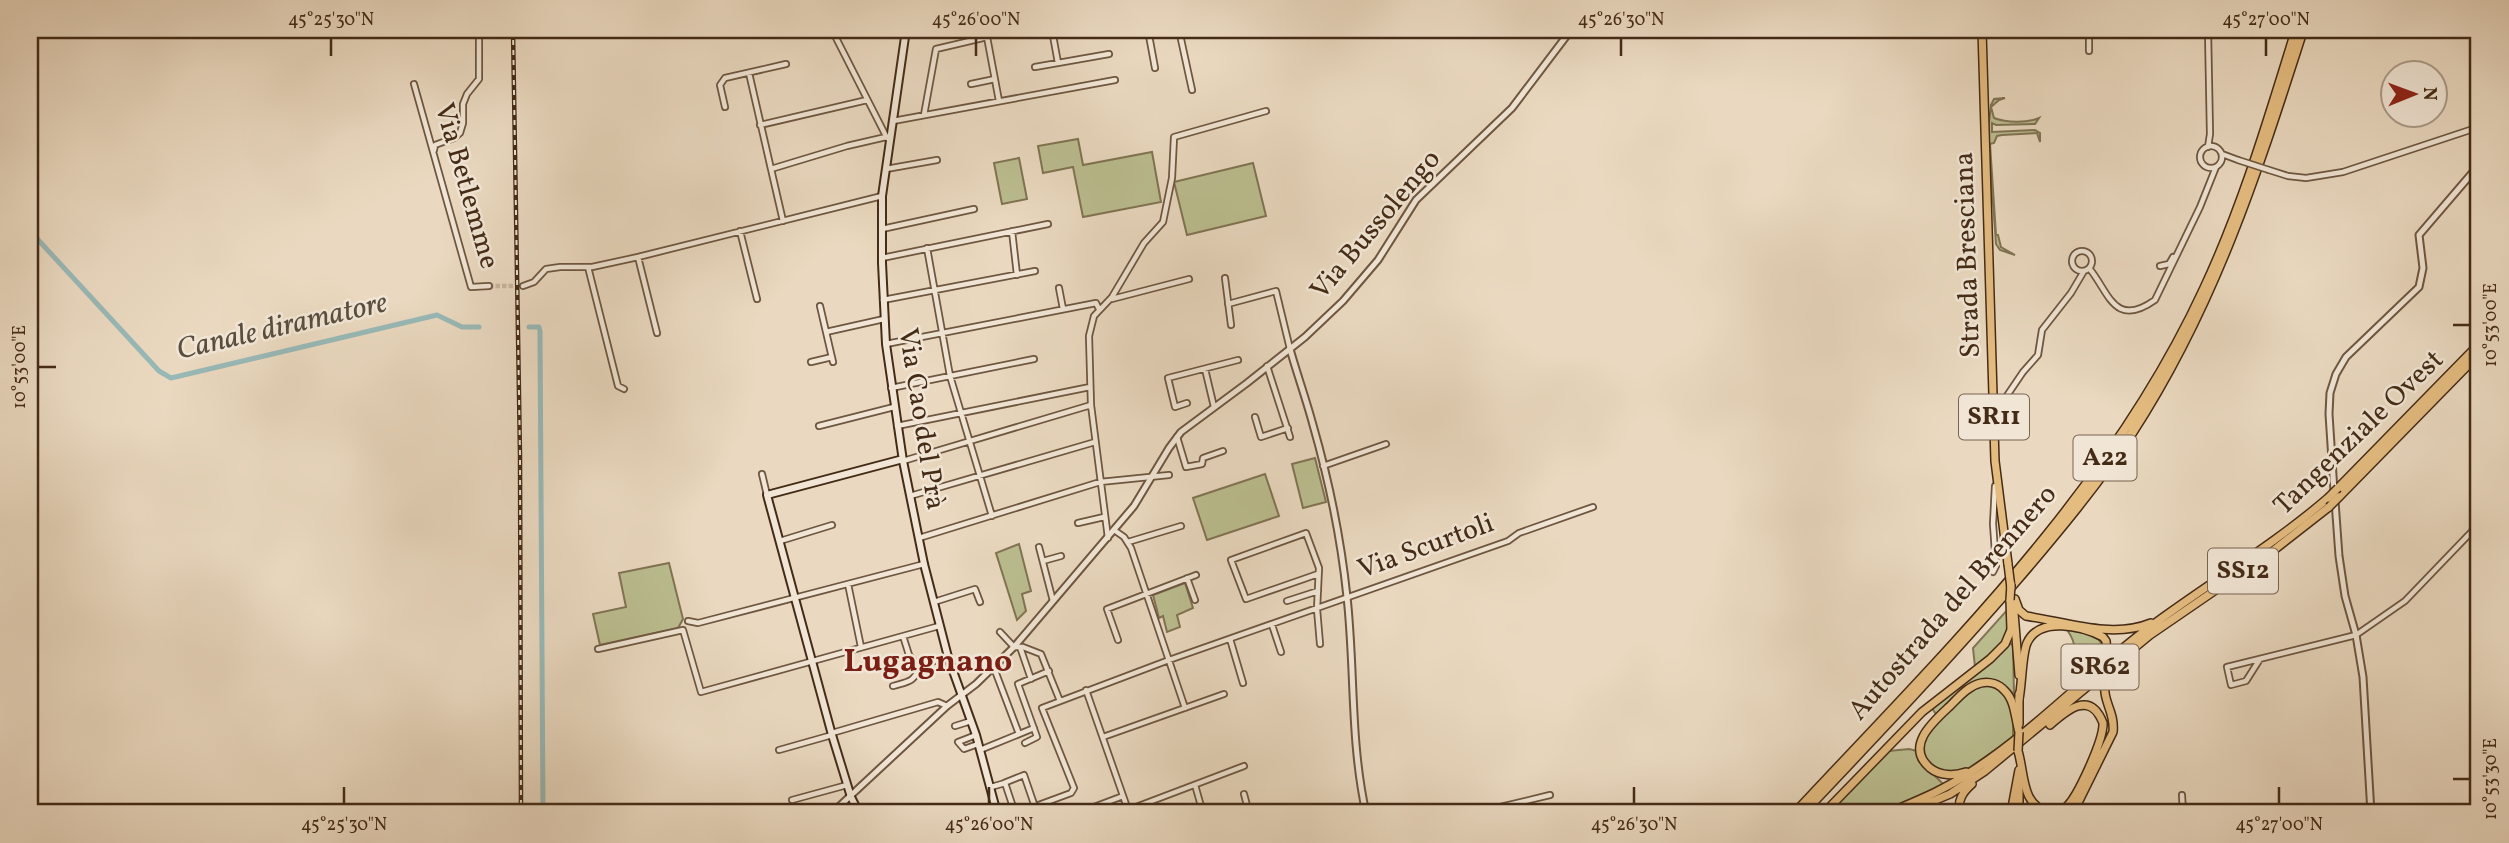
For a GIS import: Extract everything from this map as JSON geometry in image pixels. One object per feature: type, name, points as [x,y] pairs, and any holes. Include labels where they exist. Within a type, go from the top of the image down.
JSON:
[{"type":"highway","name":"Autostrada del Brennero","points":[[1795,813],[1998,592],[2060,520],[2123,433],[2165,364],[2220,253],[2258,151],[2296,30]]},
{"type":"highway","name":"Autostrada del Brennero","points":[[1803,813],[1977,626],[2062,528],[2132,432],[2173,363],[2230,247],[2303,30]]},
{"type":"main road","name":"Via Cao del Prà","points":[[905,30],[882,196],[883,300],[891,388],[918,538],[933,603],[948,657],[976,734],[997,813]]},
{"type":"main road","name":"Strada Bresciana","points":[[1982,30],[1996,474],[2013,599]]},
{"type":"main road","name":"Tangenziale Ovest","points":[[1888,813],[1970,773],[2168,614],[2292,528],[2328,498],[2479,344]]},
{"type":"main road","name":"Tangenziale Ovest","points":[[1905,813],[1950,793],[2000,760],[2150,635],[2274,550],[2329,508],[2479,354]]},
{"type":"main road","points":[[859,813],[851,797],[832,734],[767,495],[903,460]]},
{"type":"main road","points":[[2013,599],[2023,615],[2102,629],[2139,627],[2168,614]]},
{"type":"main road","points":[[2013,599],[2019,653],[2019,699]]},
{"type":"main road","points":[[1824,813],[1922,712],[2005,644],[2011,630],[2013,599]]},
{"type":"main road","points":[[2017,720],[2026,646],[2037,631],[2057,625],[2094,633],[2105,639],[2107,647],[2104,657],[2034,724]]},
{"type":"main road","points":[[2073,813],[2113,732],[2113,722],[2104,691],[2106,680],[2113,669],[2150,635]]},
{"type":"main road","points":[[2013,740],[1969,771],[1958,774],[1934,771],[1924,762],[1920,752],[1922,738],[1930,725],[1964,693],[1980,683],[1992,683],[2004,689],[2011,699],[2019,732],[2021,772],[2027,792],[2036,807],[2049,812],[2063,810],[2074,796],[2099,744],[2103,723],[2094,709],[2079,705],[2067,710],[2044,730],[2025,740]]},
{"type":"main road","points":[[1960,813],[1959,805],[1965,791],[2000,760]]},
{"type":"main road","points":[[2011,813],[2021,772]]},
{"type":"main road","points":[[2019,813],[2021,772]]},
{"type":"street","points":[[434,155],[435,145],[460,133],[463,104],[467,94],[480,79],[479,30]]},
{"type":"street","points":[[771,169],[847,146],[888,140],[832,30]]},
{"type":"street","points":[[1052,30],[1058,63]]},
{"type":"street","points":[[1148,30],[1155,68]]},
{"type":"street","points":[[1179,30],[1192,90]]},
{"type":"street","name":"Via Bussolengo","points":[[832,813],[947,706],[1017,647],[1053,601],[1108,539],[1177,437],[1290,349],[1343,302],[1378,260],[1416,200],[1512,108],[1571,30]]},
{"type":"street","points":[[2089,30],[2089,51]]},
{"type":"street","points":[[2208,30],[2211,147],[2222,155],[2288,176],[2305,178],[2343,172],[2479,127]]},
{"type":"street","points":[[924,115],[936,49],[987,37],[999,101]]},
{"type":"street","points":[[1035,67],[1109,54]]},
{"type":"street","points":[[725,107],[720,85],[722,81],[786,64]]},
{"type":"street","points":[[749,73],[783,221]]},
{"type":"street","points":[[971,84],[995,79]]},
{"type":"street","points":[[893,121],[1115,80]]},
{"type":"street","name":"Via Betlemme","points":[[414,84],[471,287],[489,286]]},
{"type":"street","points":[[760,125],[867,100]]},
{"type":"street","points":[[1108,539],[1091,405],[1090,325],[1099,309],[1111,299],[1144,243],[1163,222],[1170,190],[1174,137],[1266,111]]},
{"type":"street","points":[[2211,147],[2202,151],[2200,157],[2202,164],[2208,168],[2216,167]]},
{"type":"street","points":[[2075,268],[2086,270],[2113,305],[2122,309],[2145,307],[2155,300],[2222,155]]},
{"type":"street","points":[[886,169],[937,160]]},
{"type":"street","points":[[2221,162],[2236,160]]},
{"type":"street","points":[[2371,813],[2364,677],[2345,596],[2339,556],[2329,414],[2330,393],[2336,374],[2346,357],[2418,287],[2423,268],[2419,235],[2479,165]]},
{"type":"street","points":[[2208,168],[2211,180]]},
{"type":"street","name":"Via Betlemme","points":[[523,286],[534,282],[546,269],[588,267],[638,257],[882,196]]},
{"type":"street","points":[[882,229],[974,209]]},
{"type":"street","points":[[882,258],[1048,224]]},
{"type":"street","points":[[740,231],[757,299]]},
{"type":"street","points":[[1012,231],[1017,275]]},
{"type":"street","points":[[2160,266],[2169,264],[2185,238]]},
{"type":"street","points":[[927,248],[950,376],[992,516]]},
{"type":"street","points":[[1994,409],[2038,355],[2042,330],[2071,293],[2075,282],[2073,258],[2084,252],[2091,258],[2086,270],[2075,282]]},
{"type":"street","points":[[638,257],[657,333]]},
{"type":"street","points":[[588,267],[618,386],[624,389]]},
{"type":"street","points":[[883,300],[1035,271]]},
{"type":"street","points":[[1225,278],[1231,325]]},
{"type":"street","points":[[1111,299],[1189,279]]},
{"type":"street","points":[[1059,288],[1063,309]]},
{"type":"street","points":[[1228,304],[1276,291],[1290,349],[1314,425],[1339,536],[1348,598],[1354,741],[1366,813]]},
{"type":"street","points":[[886,344],[1096,303],[1099,309]]},
{"type":"street","points":[[811,362],[832,359],[820,306]]},
{"type":"street","points":[[826,332],[884,319]]},
{"type":"street","points":[[891,388],[1034,359]]},
{"type":"street","points":[[1187,403],[1175,407],[1168,378],[1238,360]]},
{"type":"street","points":[[1267,366],[1290,437]]},
{"type":"street","points":[[1205,369],[1214,407]]},
{"type":"street","points":[[897,426],[1090,387]]},
{"type":"street","points":[[903,460],[1091,405]]},
{"type":"street","points":[[819,426],[894,407]]},
{"type":"street","points":[[1255,416],[1261,437],[1288,428]]},
{"type":"street","points":[[1177,437],[1186,467],[1202,464],[1203,458],[1223,451]]},
{"type":"street","points":[[911,496],[1095,442]]},
{"type":"street","points":[[1323,466],[1386,444]]},
{"type":"street","points":[[762,474],[767,495]]},
{"type":"street","points":[[1993,572],[1996,566],[1993,524],[1996,474]]},
{"type":"street","points":[[918,538],[1100,482],[1169,475]]},
{"type":"street","name":"Via Scurtoli","points":[[1060,701],[1508,541],[1519,533],[1593,507]]},
{"type":"street","points":[[1078,523],[1104,517]]},
{"type":"street","points":[[2260,659],[2246,681],[2231,685],[2227,667],[2356,635],[2404,601],[2479,524]]},
{"type":"street","points":[[780,541],[832,525]]},
{"type":"street","points":[[1128,542],[1181,526]]},
{"type":"street","points":[[1114,530],[1128,542],[1185,708]]},
{"type":"street","points":[[2472,531],[2479,544]]},
{"type":"street","points":[[1318,574],[1246,599],[1231,560],[1306,533],[1319,568],[1317,609],[1320,644]]},
{"type":"street","points":[[1039,547],[1053,601]]},
{"type":"street","points":[[1043,561],[1061,556]]},
{"type":"street","points":[[688,621],[698,622],[924,564]]},
{"type":"street","points":[[1118,640],[1107,609],[1196,575]]},
{"type":"street","points":[[1187,578],[1195,600]]},
{"type":"street","points":[[848,584],[861,647]]},
{"type":"street","points":[[933,603],[975,589],[980,602]]},
{"type":"street","points":[[1287,601],[1318,591]]},
{"type":"street","points":[[1272,625],[1281,652]]},
{"type":"street","points":[[598,649],[683,631],[701,692],[939,626]]},
{"type":"street","points":[[1000,632],[1017,647],[1031,679]]},
{"type":"street","points":[[892,685],[912,680],[917,674],[918,666],[909,655],[903,636]]},
{"type":"street","points":[[1230,639],[1243,683]]},
{"type":"street","points":[[1004,783],[1017,813],[1071,793],[1074,788],[1042,708],[1060,701],[1049,671],[1041,654],[1017,647]]},
{"type":"street","points":[[918,666],[948,657]]},
{"type":"street","points":[[994,668],[1019,734]]},
{"type":"street","points":[[1026,743],[1037,737],[1018,684],[1049,671]]},
{"type":"street","points":[[1086,690],[1128,810],[1244,766]]},
{"type":"street","points":[[1103,737],[1224,694]]},
{"type":"street","points":[[779,750],[938,702],[947,706]]},
{"type":"street","points":[[956,726],[971,721]]},
{"type":"street","points":[[976,734],[958,742],[964,749],[979,747],[1034,728]]},
{"type":"street","points":[[991,787],[1024,775],[1035,807]]},
{"type":"street","points":[[792,800],[848,785]]},
{"type":"street","points":[[1195,785],[1202,813]]},
{"type":"street","points":[[1244,794],[1249,813]]},
{"type":"street","points":[[1475,813],[1550,795]]},
{"type":"street","points":[[2182,795],[2183,813]]},
{"type":"street","points":[[1078,813],[1124,796]]},
{"type":"street","points":[[1048,813],[1065,807]]},
{"type":"green space","points":[[2005,98],[1991,107],[1994,118],[2017,122],[2039,118],[2035,124],[1992,123],[1992,132],[2035,130],[2040,133],[2040,142],[2037,133],[1997,136],[1994,143],[1990,144],[1996,235],[2001,247],[2015,255],[2000,250],[1996,244],[1988,131],[1991,105],[1994,99]]},
{"type":"green space","points":[[1078,139],[1083,165],[1152,152],[1161,202],[1083,217],[1073,167],[1043,173],[1038,146]]},
{"type":"green space","points":[[1019,158],[1027,199],[1002,204],[994,163]]},
{"type":"green space","points":[[1253,163],[1266,216],[1187,235],[1174,182]]},
{"type":"green space","points":[[1315,458],[1326,502],[1303,508],[1292,464]]},
{"type":"green space","points":[[1265,474],[1279,516],[1207,540],[1193,498]]},
{"type":"green space","points":[[1019,544],[1031,591],[1022,594],[1026,611],[1017,620],[996,553]]},
{"type":"green space","points":[[669,563],[683,619],[678,628],[600,645],[593,614],[626,607],[619,573]]},
{"type":"green space","points":[[1185,583],[1193,608],[1177,615],[1180,627],[1167,632],[1163,616],[1159,618],[1153,595]]},
{"type":"green space","points":[[2008,609],[2007,630],[2002,644],[1975,667],[1973,648]]},
{"type":"green space","points":[[2067,630],[2097,638],[2103,654],[2063,689],[2075,652]]},
{"type":"green space","points":[[2009,643],[2013,645],[2014,695],[2004,685],[1984,681],[1964,690],[1936,714],[1931,707]]},
{"type":"green space","points":[[1988,683],[2006,693],[2013,713],[2013,738],[1969,768],[1949,771],[1932,765],[1923,751],[1928,731],[1962,696]]},
{"type":"green space","points":[[1889,751],[1917,751],[1921,762],[1944,785],[1881,813],[1829,813]]},
{"type":"waterway","name":"Canale diramatore","points":[[30,231],[159,371],[171,378],[437,315],[462,327],[479,327]]},
{"type":"waterway","points":[[529,327],[539,327],[540,331],[543,813]]},
{"type":"tunnel","points":[[489,286],[523,286]]},
{"type":"railway","points":[[513,30],[520,455],[521,813]]},
{"type":"district","name":"Lugagnano","points":[[928,663]]}]
